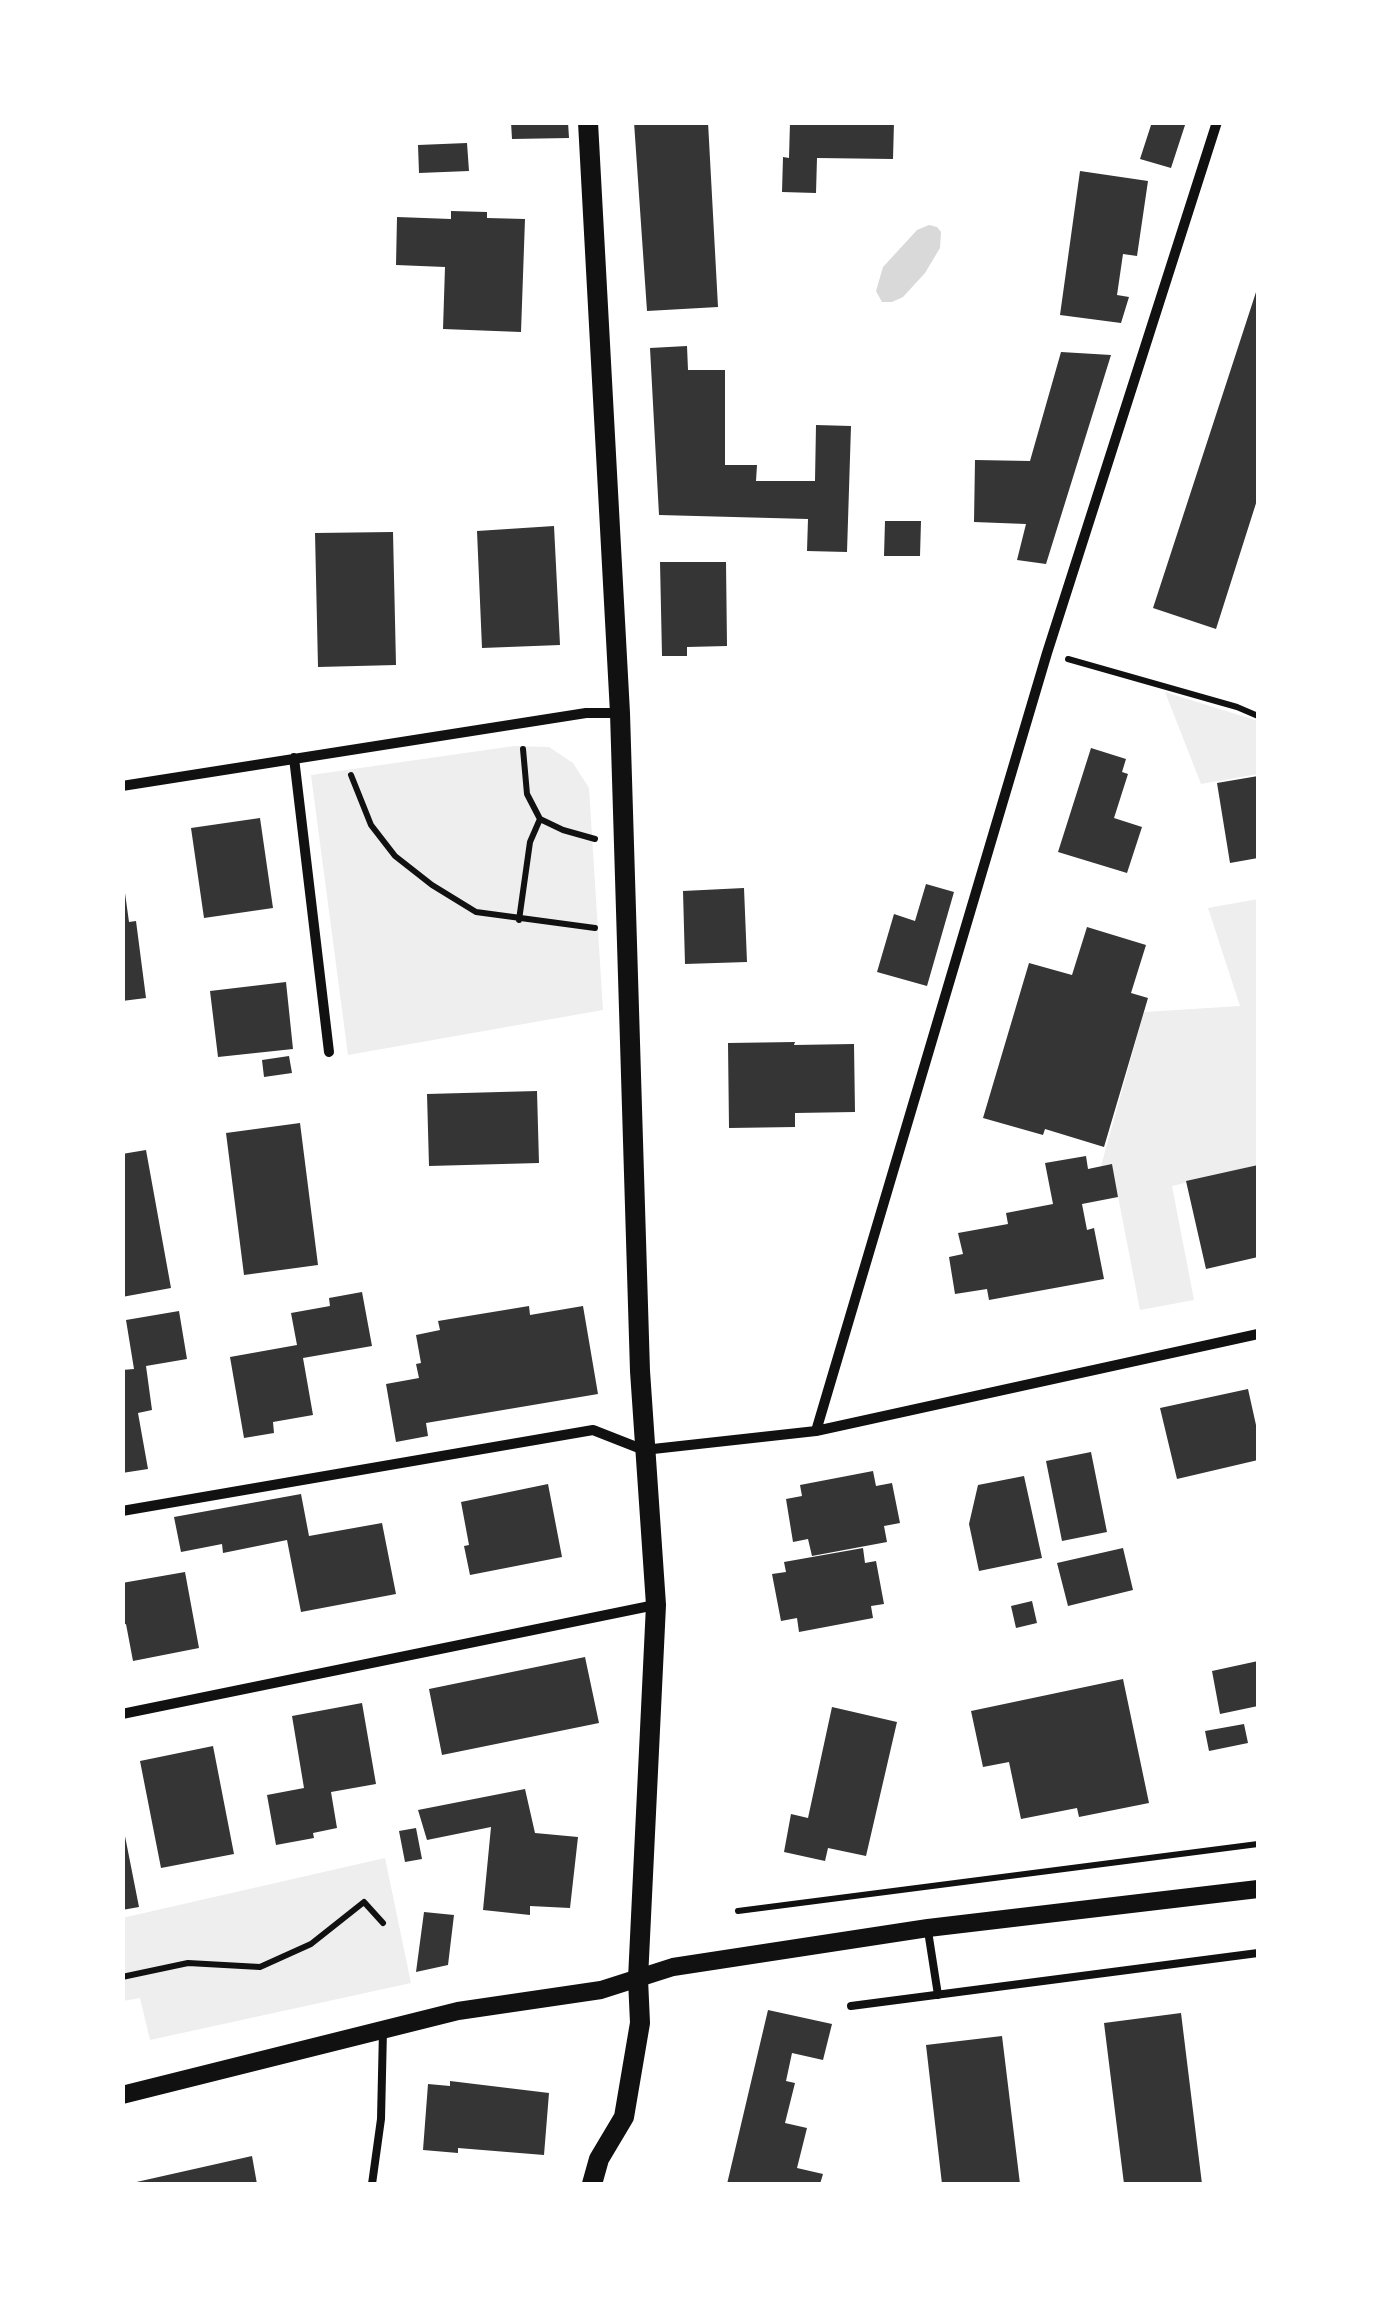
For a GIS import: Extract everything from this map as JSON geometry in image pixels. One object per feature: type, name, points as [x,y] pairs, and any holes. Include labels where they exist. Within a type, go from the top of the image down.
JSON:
[{"type":"main road","points":[[588,122],[620,713],[644,1450],[656,1605],[638,1979],[640,2023],[624,2116],[599,2159],[592,2184]]},
{"type":"street","points":[[816,1431],[1047,653],[1216,122]]},
{"type":"street","points":[[122,786],[586,713],[620,713]]},
{"type":"street","points":[[294,758],[330,1052]]},
{"type":"street","points":[[122,1512],[593,1430],[644,1450],[816,1431],[1258,1334]]},
{"type":"street","points":[[122,1714],[656,1605]]},
{"type":"street","points":[[122,2095],[458,2011],[601,1990],[673,1967],[928,1928],[1258,1890]]},
{"type":"lane","points":[[928,1928],[938,1996]]},
{"type":"lane","points":[[851,2006],[1258,1953]]},
{"type":"lane","points":[[372,2184],[381,2119],[383,2030]]},
{"type":"path","points":[[1047,653],[1258,716]]},
{"type":"path","points":[[520,723],[526,794],[540,819],[589,838],[623,843]]},
{"type":"path","points":[[346,750],[353,786],[371,824],[394,856],[476,912],[626,931]]},
{"type":"path","points":[[519,920],[530,842],[540,819]]},
{"type":"path","points":[[738,1910],[1258,1844]]},
{"type":"path","points":[[122,1977],[188,1963],[260,1967],[311,1944],[364,1902],[383,1923]]},
{"type":"shaded area","points":[[929,225],[941,232],[940,248],[925,273],[903,297],[882,302],[876,291],[883,267],[917,230]]},
{"type":"shaded area","points":[[1165,692],[1258,721],[1258,774],[1201,784]]},
{"type":"shaded area","points":[[514,746],[549,747],[573,763],[589,788],[603,1010],[348,1055],[311,775]]},
{"type":"shaded area","points":[[1258,899],[1258,1165],[1172,1186],[1194,1300],[1140,1310],[1112,1165],[1101,1166],[1144,1012],[1240,1006],[1208,908]]},
{"type":"shaded area","points":[[385,1858],[411,1983],[150,2040],[140,1998],[123,2001],[122,1918]]},
{"type":"building","points":[[511,122],[568,122],[569,138],[512,139]]},
{"type":"building","points":[[634,122],[708,122],[718,307],[647,311]]},
{"type":"building","points":[[790,122],[894,122],[893,159],[817,158],[816,193],[782,192],[783,157],[789,158]]},
{"type":"building","points":[[1152,122],[1186,122],[1171,168],[1140,159]]},
{"type":"building","points":[[467,143],[469,171],[419,173],[418,145]]},
{"type":"building","points":[[1080,171],[1148,181],[1137,256],[1123,254],[1117,295],[1129,297],[1121,323],[1060,315]]},
{"type":"building","points":[[451,211],[487,212],[487,218],[525,219],[521,332],[443,329],[445,267],[396,265],[397,217],[451,219]]},
{"type":"building","points":[[1258,286],[1258,497],[1216,629],[1153,608]]},
{"type":"building","points":[[687,346],[688,370],[725,370],[725,465],[757,465],[756,481],[815,481],[816,425],[851,426],[847,552],[807,551],[808,519],[659,515],[650,348]]},
{"type":"building","points":[[1061,352],[1111,355],[1046,564],[1017,560],[1026,524],[974,522],[975,460],[1030,461]]},
{"type":"building","points":[[885,521],[921,521],[920,556],[884,556]]},
{"type":"building","points":[[554,526],[560,645],[482,648],[477,531]]},
{"type":"building","points":[[393,532],[396,665],[318,667],[315,533]]},
{"type":"building","points":[[660,562],[726,562],[727,646],[687,647],[687,656],[662,656]]},
{"type":"building","points":[[1091,748],[1126,759],[1122,772],[1128,774],[1114,818],[1142,827],[1127,873],[1058,852]]},
{"type":"building","points":[[1258,776],[1258,858],[1230,863],[1217,783]]},
{"type":"building","points":[[260,818],[273,908],[204,918],[191,828]]},
{"type":"building","points":[[926,884],[954,892],[927,986],[877,972],[894,914],[915,921]]},
{"type":"building","points":[[744,888],[747,962],[685,964],[683,891]]},
{"type":"building","points":[[125,893],[129,922],[136,921],[146,998],[122,1001]]},
{"type":"building","points":[[1087,927],[1146,945],[1131,993],[1148,998],[1104,1147],[1045,1129],[1043,1135],[983,1118],[1029,963],[1072,975]]},
{"type":"building","points":[[286,982],[293,1049],[218,1057],[210,991]]},
{"type":"building","points":[[795,1042],[794,1045],[854,1044],[855,1112],[795,1113],[795,1127],[729,1128],[728,1043]]},
{"type":"building","points":[[289,1056],[292,1073],[264,1077],[262,1060]]},
{"type":"building","points":[[537,1091],[539,1163],[429,1166],[427,1094]]},
{"type":"building","points":[[300,1123],[318,1265],[244,1275],[226,1133]]},
{"type":"building","points":[[146,1150],[171,1288],[122,1297],[122,1154]]},
{"type":"building","points":[[1086,1156],[1088,1169],[1112,1164],[1118,1197],[1082,1204],[1087,1230],[1094,1228],[1104,1279],[989,1300],[987,1289],[955,1294],[949,1257],[963,1254],[958,1233],[1008,1224],[1006,1213],[1053,1204],[1045,1163]]},
{"type":"building","points":[[1258,1165],[1258,1257],[1206,1269],[1186,1181]]},
{"type":"building","points":[[362,1292],[372,1346],[303,1358],[313,1415],[273,1422],[274,1433],[244,1438],[230,1357],[297,1345],[291,1313],[330,1306],[329,1298]]},
{"type":"building","points":[[529,1306],[530,1315],[583,1306],[598,1394],[426,1423],[428,1436],[396,1442],[386,1384],[419,1378],[416,1364],[421,1363],[416,1335],[440,1330],[438,1321]]},
{"type":"building","points":[[179,1311],[187,1359],[146,1366],[152,1410],[138,1413],[148,1469],[122,1473],[122,1370],[134,1369],[126,1320]]},
{"type":"building","points":[[1248,1389],[1258,1434],[1258,1460],[1177,1479],[1160,1408]]},
{"type":"building","points":[[1091,1452],[1107,1532],[1062,1541],[1046,1461]]},
{"type":"building","points":[[873,1471],[876,1486],[892,1483],[900,1523],[884,1526],[887,1542],[812,1556],[808,1539],[793,1542],[786,1499],[802,1496],[800,1485]]},
{"type":"building","points":[[1024,1476],[1042,1558],[979,1571],[969,1524],[978,1485]]},
{"type":"building","points":[[548,1484],[562,1557],[470,1575],[461,1502]]},
{"type":"building","points":[[301,1494],[309,1536],[382,1523],[396,1594],[301,1612],[287,1540],[223,1553],[222,1544],[181,1552],[174,1517]]},
{"type":"building","points":[[863,1548],[865,1563],[876,1561],[884,1604],[871,1606],[873,1618],[799,1632],[797,1618],[781,1621],[772,1574],[786,1572],[784,1562]]},
{"type":"building","points":[[1123,1548],[1133,1590],[1068,1606],[1057,1563]]},
{"type":"building","points":[[185,1572],[199,1648],[133,1661],[126,1624],[122,1625],[122,1583]]},
{"type":"building","points":[[1032,1601],[1037,1623],[1016,1628],[1011,1606]]},
{"type":"building","points":[[585,1657],[599,1723],[442,1755],[429,1689]]},
{"type":"building","points":[[1258,1661],[1258,1706],[1220,1714],[1212,1671]]},
{"type":"building","points":[[1123,1679],[1149,1803],[1079,1817],[1077,1808],[1021,1819],[1009,1762],[983,1767],[971,1711]]},
{"type":"building","points":[[362,1703],[376,1784],[331,1792],[337,1828],[313,1833],[314,1838],[276,1845],[267,1795],[304,1788],[292,1716]]},
{"type":"building","points":[[832,1707],[897,1722],[866,1856],[828,1848],[825,1861],[784,1852],[791,1814],[808,1818]]},
{"type":"building","points":[[1244,1724],[1248,1743],[1209,1751],[1205,1731]]},
{"type":"building","points":[[213,1746],[234,1854],[161,1868],[140,1761]]},
{"type":"building","points":[[525,1789],[535,1833],[578,1837],[570,1908],[530,1906],[530,1915],[483,1910],[491,1827],[427,1840],[418,1810]]},
{"type":"building","points":[[416,1828],[422,1859],[405,1862],[399,1831]]},
{"type":"building","points":[[122,1832],[139,1907],[122,1910]]},
{"type":"building","points":[[424,1912],[454,1915],[448,1965],[416,1972]]},
{"type":"building","points":[[768,2010],[832,2024],[823,2060],[792,2053],[786,2081],[795,2083],[785,2123],[807,2128],[797,2168],[823,2174],[820,2184],[727,2184]]},
{"type":"building","points":[[1181,2013],[1202,2184],[1124,2184],[1104,2023]]},
{"type":"building","points":[[1002,2036],[1020,2184],[942,2184],[926,2045]]},
{"type":"building","points":[[450,2081],[549,2093],[544,2155],[458,2148],[458,2153],[423,2150],[428,2084],[450,2086]]},
{"type":"building","points":[[252,2156],[257,2184],[132,2184],[132,2183]]}]
